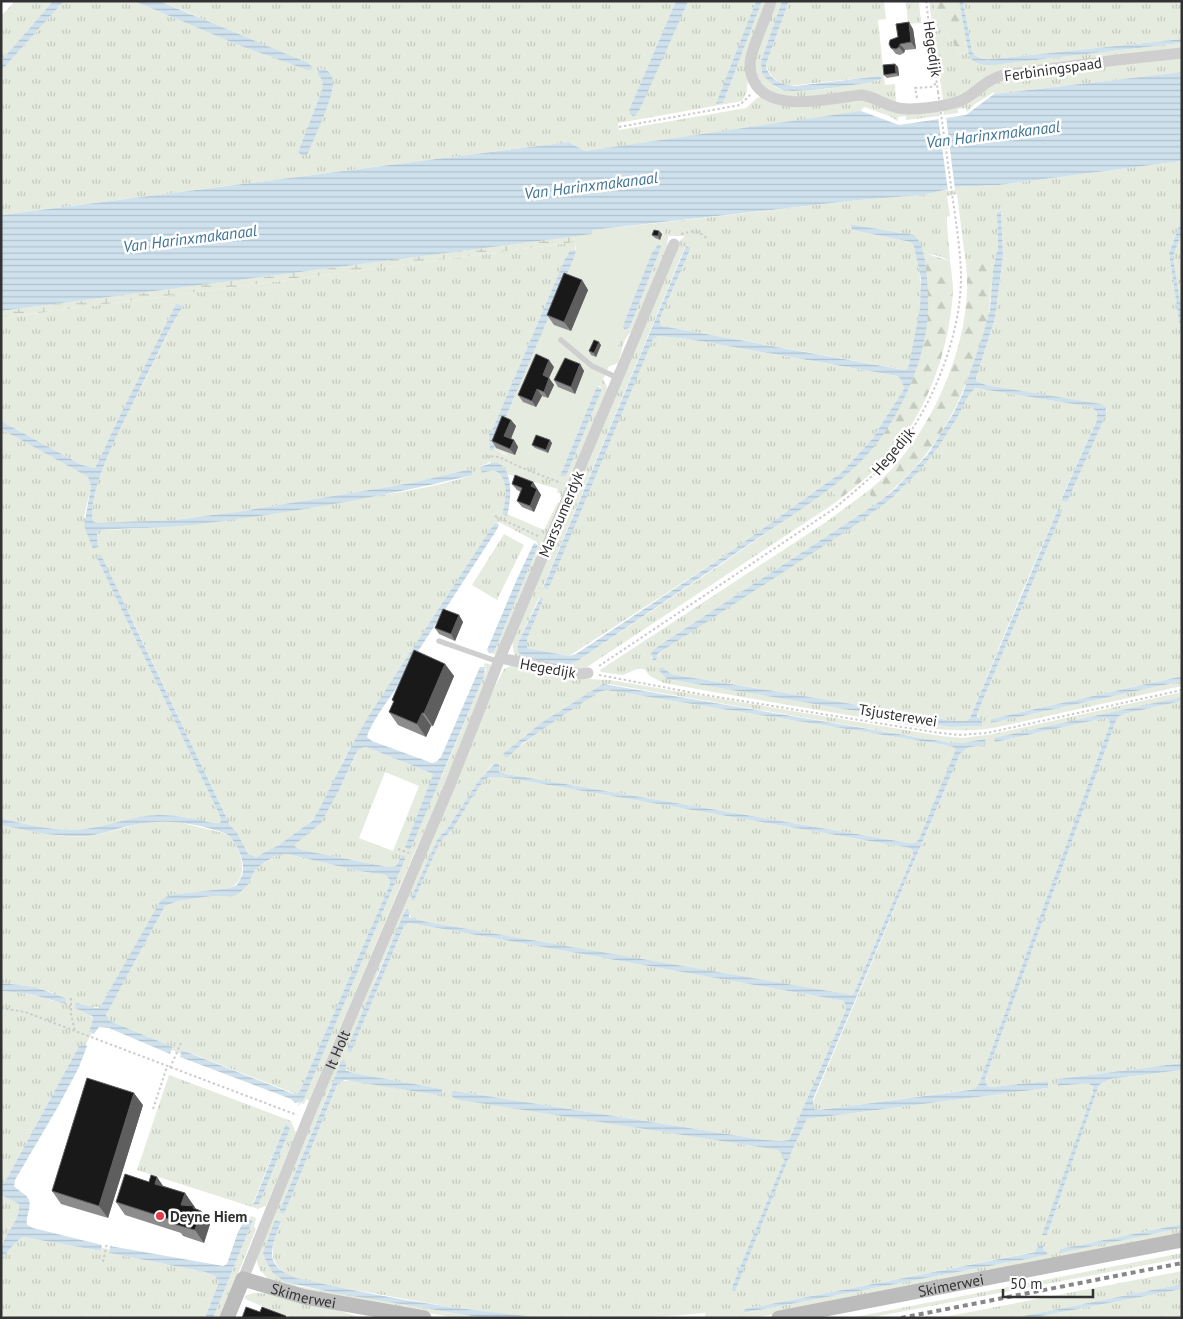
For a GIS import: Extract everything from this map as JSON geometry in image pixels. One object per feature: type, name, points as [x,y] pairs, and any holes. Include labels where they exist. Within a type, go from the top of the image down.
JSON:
[{"type":"street","points":[[758,88],[752,77],[750,61],[771,1]]},
{"type":"street","name":"Ferbiningspaad","points":[[758,88],[771,97],[785,101],[806,101],[862,95],[871,96],[900,109],[958,102],[990,80],[1003,75],[1182,53]]},
{"type":"street","name":"Marssumerdyk","points":[[450,785],[500,660],[674,244]]},
{"type":"street","name":"Hegedijk","points":[[500,660],[580,674],[588,673]]},
{"type":"street","name":"It Holt","points":[[227,1318],[307,1119],[450,785]]},
{"type":"street","name":"Skimerwei","points":[[779,1318],[1182,1240]]},
{"type":"street","name":"Skimerwei","points":[[243,1279],[306,1297],[424,1318]]},
{"type":"lane","points":[[562,340],[592,366],[618,378]]},
{"type":"lane","points":[[440,641],[500,660]]},
{"type":"path","name":"Hegedijk","points":[[588,673],[835,508],[860,487],[893,454],[919,418],[935,385],[950,344],[956,319],[960,286],[960,263],[955,215],[926,1]]},
{"type":"path","points":[[916,88],[937,84]]},
{"type":"path","points":[[619,127],[740,105],[758,88]]},
{"type":"path","points":[[674,244],[676,239],[682,234],[694,231],[701,233],[706,239]]},
{"type":"path","points":[[486,456],[499,456],[520,467],[573,487]]},
{"type":"path","points":[[494,516],[550,541]]},
{"type":"path","name":"Tsjusterewei","points":[[610,677],[714,696],[959,735],[987,733],[1182,690]]},
{"type":"path","points":[[70,998],[74,1031]]},
{"type":"path","points":[[1,1008],[25,1012],[307,1119]]},
{"type":"path","points":[[153,1109],[181,1043]]},
{"type":"path","points":[[103,1262],[107,1243]]},
{"type":"green space","points":[[15,1],[53,1],[1,61],[1,16]]},
{"type":"green space","points":[[64,1],[134,1],[238,45],[307,70],[194,15],[159,1],[676,1],[629,110],[636,115],[687,1],[756,1],[717,104],[723,103],[762,1],[768,1],[748,75],[747,91],[742,101],[618,123],[619,130],[746,108],[757,98],[763,96],[864,99],[939,111],[940,116],[906,120],[906,116],[898,117],[898,121],[864,107],[860,112],[585,151],[569,142],[1,215],[1,71]],"holes":[[[322,68],[333,89],[298,152],[322,90],[323,83],[319,70]]]},
{"type":"green space","points":[[774,1],[782,1],[761,61],[774,86],[782,90],[808,91],[881,80],[880,76],[788,86],[778,82],[770,74],[766,64],[789,1],[884,1],[886,19],[878,20],[884,77],[885,85],[895,84],[896,102],[882,98],[794,99],[762,88],[753,64]]},
{"type":"green space","points":[[906,1],[919,1],[921,23],[908,24]]},
{"type":"green space","points":[[929,1],[934,1],[935,24],[940,24],[961,54],[968,51],[971,59],[1002,64],[1182,43],[1182,51],[1033,68],[966,95],[943,100]]},
{"type":"green space","points":[[934,1],[959,1],[968,51],[961,54],[940,24],[935,24]]},
{"type":"green space","points":[[963,1],[1182,1],[1182,39],[985,59],[978,57],[972,51]]},
{"type":"green space","points":[[1182,56],[1182,72],[994,94],[994,92],[975,104],[967,112],[966,108],[958,109],[958,113],[943,115],[942,111],[991,82]]},
{"type":"green space","points":[[1182,161],[1182,218],[1169,253],[1182,342],[1182,676],[991,719],[991,723],[1182,681],[1182,686],[993,728],[959,730],[910,725],[664,683],[650,676],[644,669],[637,669],[623,675],[601,672],[600,670],[826,522],[868,491],[876,504],[663,643],[653,650],[651,658],[657,657],[662,651],[892,498],[936,450],[957,417],[966,397],[975,388],[1091,407],[1097,412],[1097,420],[1061,499],[1067,502],[1107,410],[1104,406],[986,385],[976,381],[995,318],[1003,256],[1001,211],[997,214],[998,247],[993,269],[989,315],[990,288],[973,259],[966,265],[957,194],[947,196],[950,216],[947,217],[947,223],[950,261],[933,255],[923,256],[920,244],[903,233],[855,225],[850,227],[852,230],[906,241],[912,243],[914,247],[921,286],[920,311],[913,353],[906,370],[662,326],[660,318],[690,250],[690,248],[685,247],[543,587],[545,589],[653,338],[658,336],[688,339],[896,376],[902,379],[904,389],[872,439],[842,472],[730,552],[569,656],[527,648],[527,639],[543,600],[539,598],[518,643],[517,651],[545,662],[562,664],[576,662],[829,489],[840,499],[829,507],[587,667],[582,669],[521,660],[514,655],[512,640],[677,243],[685,236],[668,236],[667,249],[635,329],[625,340],[618,363],[608,367],[625,330],[630,327],[660,250],[660,244],[668,222],[859,200],[923,195],[956,187],[999,185]],"holes":[[[1058,509],[1063,510],[977,714],[982,726],[950,727],[671,680],[663,667],[671,674],[954,721],[966,721],[970,718]]]},
{"type":"green space","points":[[668,222],[626,318],[625,330],[600,386],[597,386],[560,476],[514,461],[504,453],[494,449],[496,440],[576,251],[574,236],[592,234],[592,230]]},
{"type":"green space","points":[[1182,232],[1182,313],[1173,257]]},
{"type":"green space","points":[[574,236],[575,242],[1,318],[1,311]]},
{"type":"green space","points":[[575,242],[575,250],[570,252],[565,259],[493,428],[489,433],[494,450],[566,476],[602,389],[600,386],[603,379],[607,387],[607,395],[563,498],[557,492],[558,489],[506,474],[504,468],[490,462],[480,467],[495,470],[503,478],[506,490],[502,514],[507,516],[507,514],[544,530],[558,502],[560,506],[498,655],[489,653],[494,652],[538,545],[537,542],[499,522],[494,524],[366,721],[344,758],[318,813],[307,825],[283,843],[265,853],[252,857],[230,825],[132,619],[96,556],[221,821],[220,823],[212,823],[178,816],[150,815],[94,828],[63,830],[1,818],[1,429],[88,477],[91,486],[84,517],[98,547],[97,533],[100,530],[161,527],[252,516],[408,491],[473,475],[471,469],[411,483],[236,512],[174,520],[96,524],[93,521],[92,507],[102,470],[110,450],[168,333],[184,305],[176,304],[95,468],[82,465],[1,421],[1,318]]},
{"type":"green space","points":[[927,254],[950,261],[953,291],[946,340],[931,388],[920,411],[892,452],[875,470],[840,499],[829,489],[851,470],[887,428],[901,405],[912,380],[920,354],[925,327],[927,282],[923,256]]},
{"type":"green space","points":[[983,255],[989,258],[989,315],[985,332],[958,402],[925,456],[876,504],[868,491],[890,471],[910,447],[928,419],[943,389],[955,358],[963,326],[967,295],[966,265],[973,259]]},
{"type":"green space","points":[[504,534],[524,545],[497,600],[472,585]]},
{"type":"green space","points":[[485,663],[492,665],[446,782],[309,1101],[306,1099],[304,1104],[301,1103],[297,1107],[299,1102],[303,1100],[406,857],[400,859],[396,866],[388,867],[302,850],[294,845],[340,788],[359,749],[366,747],[434,775],[405,847],[443,774],[484,676],[486,669]],"holes":[[[385,772],[419,786],[393,851],[359,838]]]},
{"type":"green space","points":[[511,666],[588,679],[610,680],[941,736],[963,738],[993,734],[1182,692],[1182,697],[995,742],[1105,718],[1109,720],[1110,724],[979,1084],[974,1089],[819,1110],[813,1109],[812,1104],[960,754],[967,748],[985,744],[985,739],[952,743],[609,684],[600,686],[524,736],[507,757],[572,708],[606,690],[951,746],[956,747],[956,753],[919,839],[916,842],[909,843],[507,774],[499,772],[499,764],[493,764],[479,780],[447,829],[438,838],[411,900],[416,896],[440,842],[453,829],[485,779],[490,777],[502,777],[910,848],[913,851],[913,855],[854,993],[848,996],[427,922],[412,918],[406,910],[378,973],[351,1052],[404,926],[409,923],[844,1001],[846,1010],[789,1140],[765,1140],[456,1091],[453,1098],[778,1150],[783,1154],[784,1160],[731,1289],[735,1290],[790,1155],[807,1119],[1048,1088],[1048,1081],[991,1087],[987,1086],[985,1079],[1116,721],[1119,716],[1124,714],[1182,701],[1182,1063],[1058,1079],[1058,1086],[1088,1083],[1093,1088],[1093,1092],[1043,1235],[1047,1235],[1099,1085],[1110,1079],[1182,1070],[1182,1224],[1060,1249],[1059,1252],[1182,1228],[1182,1234],[754,1318],[704,1318],[706,1313],[608,1318],[550,1318],[452,1307],[314,1283],[285,1273],[275,1262],[273,1245],[281,1222],[278,1221],[266,1261],[297,1286],[484,1318],[458,1318],[315,1294],[268,1279],[260,1270],[257,1262],[257,1253],[485,706],[504,669]],"holes":[[[345,1068],[353,1073],[441,1089],[437,1095],[355,1081],[342,1081],[338,1083],[284,1213],[279,1212],[332,1083]],[[1043,1250],[1047,1251],[1046,1255],[744,1313],[745,1309]]]},
{"type":"green space","points":[[150,821],[178,822],[227,834],[240,854],[242,870],[240,877],[236,884],[230,888],[170,895],[100,1007],[91,1007],[88,1013],[93,1019],[89,1032],[92,1033],[86,1044],[79,1046],[5,1182],[1,1184],[1,991],[30,994],[54,1001],[54,993],[36,987],[1,983],[1,825],[45,834],[79,837],[97,835]]},
{"type":"green space","points":[[279,854],[287,854],[359,871],[386,875],[390,880],[390,884],[300,1091],[296,1094],[183,1050],[181,1054],[172,1050],[173,1047],[110,1021],[106,1015],[165,906],[178,901],[212,896],[233,896],[247,886],[258,867]]},
{"type":"green space","points":[[169,1075],[291,1121],[296,1133],[266,1206],[258,1209],[137,1170]],"holes":[[[286,1123],[290,1129],[259,1204],[253,1203]]]},
{"type":"green space","points":[[1,1195],[19,1204],[19,1209],[14,1225],[1,1243]]},
{"type":"green space","points":[[251,1216],[256,1218],[254,1227],[256,1229],[220,1318],[213,1318],[253,1220],[249,1218]]},
{"type":"green space","points":[[23,1237],[101,1251],[102,1248],[109,1249],[109,1253],[205,1272],[215,1276],[219,1282],[205,1318],[11,1318],[1,1315],[1,1258]]},
{"type":"green space","points":[[1182,1253],[1182,1258],[868,1318],[850,1318]]},
{"type":"green space","points":[[1182,1271],[1182,1284],[1014,1318],[939,1318]]},
{"type":"green space","points":[[1182,1289],[1182,1318],[1031,1318]]},
{"type":"green space","points":[[253,1293],[280,1295],[308,1301],[360,1318],[292,1318],[245,1299],[245,1296]]},
{"type":"water","points":[[53,1],[64,1],[1,71],[1,61]]},
{"type":"water","points":[[134,1],[159,1],[308,63],[312,67],[311,70],[238,45]]},
{"type":"water","points":[[676,1],[687,1],[687,4],[640,109],[633,116],[629,110]]},
{"type":"water","points":[[756,1],[762,1],[723,103],[716,104]]},
{"type":"water","points":[[782,1],[789,1],[766,64],[769,74],[776,81],[796,86],[880,76],[882,79],[849,86],[802,91],[783,90],[768,81],[762,73],[761,61]]},
{"type":"water","points":[[959,1],[963,1],[972,51],[978,57],[985,59],[1182,39],[1182,43],[993,65],[979,64],[969,56]]},
{"type":"water","points":[[320,68],[327,70],[330,74],[333,87],[328,106],[308,153],[303,156],[298,152],[322,90],[322,81],[318,75]]},
{"type":"water","name":"Van Harinxmakanaal","points":[[1182,72],[1182,161],[999,185],[956,187],[923,195],[859,200],[592,230],[592,234],[1,311],[1,215],[569,142],[585,151],[861,111],[899,125],[966,115],[994,94]]},
{"type":"water","points":[[1001,211],[1003,256],[995,318],[976,381],[986,385],[1101,404],[1106,407],[1106,414],[1067,502],[1061,500],[1097,420],[1097,412],[1091,407],[975,388],[968,396],[957,418],[939,446],[920,470],[892,498],[854,526],[662,651],[658,654],[656,660],[653,660],[651,654],[653,650],[663,643],[876,504],[895,489],[928,454],[953,414],[963,393],[983,335],[990,310],[993,269],[998,247],[997,214]]},
{"type":"water","points":[[1182,218],[1182,232],[1173,257],[1182,313],[1182,342],[1169,253]]},
{"type":"water","points":[[850,225],[914,235],[922,247],[927,273],[928,316],[925,336],[914,376],[896,414],[874,447],[850,472],[822,494],[576,662],[563,664],[545,662],[526,657],[517,651],[518,643],[540,598],[543,600],[527,639],[527,648],[569,656],[576,654],[730,552],[842,472],[872,439],[904,389],[902,380],[897,376],[688,339],[658,336],[653,339],[550,585],[547,589],[543,588],[686,246],[690,250],[660,318],[662,326],[906,370],[909,365],[920,308],[921,279],[914,247],[912,243],[906,241],[852,230]]},
{"type":"water","points":[[658,244],[661,245],[660,250],[630,327],[625,330],[623,327],[626,318],[652,253]]},
{"type":"water","points":[[575,250],[573,260],[492,451],[490,450],[489,433],[493,428],[565,259],[570,251]]},
{"type":"water","points":[[176,304],[184,305],[168,332],[102,470],[93,506],[93,521],[96,523],[174,520],[236,512],[411,483],[471,469],[473,475],[368,498],[262,516],[168,527],[100,530],[97,533],[98,547],[93,549],[84,526],[91,486],[88,477],[1,429],[1,421],[82,465],[95,468]]},
{"type":"water","points":[[597,386],[602,389],[566,476],[560,476]]},
{"type":"water","points":[[494,462],[501,465],[505,470],[510,485],[510,502],[507,516],[502,514],[505,502],[505,489],[502,477],[493,470],[482,473],[480,467]]},
{"type":"water","points":[[1058,509],[1063,510],[977,714],[977,717],[982,720],[982,726],[950,727],[678,681],[667,679],[658,669],[663,667],[671,674],[954,721],[966,721],[970,718]]},
{"type":"water","points":[[497,523],[499,525],[496,531],[413,659],[403,678],[378,714],[368,733],[367,737],[372,741],[432,763],[436,762],[441,757],[480,667],[485,667],[484,676],[410,850],[405,847],[433,775],[366,747],[359,749],[356,754],[321,823],[294,845],[302,850],[388,867],[396,866],[402,855],[406,857],[303,1101],[295,1103],[291,1099],[180,1057],[182,1050],[291,1093],[296,1094],[300,1091],[390,884],[390,880],[386,875],[359,871],[287,854],[275,856],[258,867],[247,886],[238,894],[178,901],[165,906],[106,1015],[110,1021],[173,1047],[170,1054],[109,1028],[99,1027],[94,1034],[89,1032],[93,1019],[92,1016],[75,1008],[76,1003],[96,1008],[100,1007],[161,900],[170,895],[230,888],[237,885],[243,870],[239,850],[227,834],[192,824],[145,823],[88,836],[44,834],[1,825],[1,818],[42,827],[74,830],[94,828],[149,815],[171,815],[212,823],[220,823],[221,821],[96,556],[101,555],[230,825],[237,833],[248,854],[256,857],[279,845],[312,821],[368,717],[494,524]]},
{"type":"water","points":[[534,543],[538,545],[537,548],[494,652],[489,653],[487,650]]},
{"type":"water","points":[[1182,676],[1182,681],[991,723],[991,719]]},
{"type":"water","points":[[603,684],[952,743],[985,739],[986,744],[967,748],[960,754],[813,1099],[813,1109],[819,1110],[969,1090],[974,1089],[979,1084],[1110,724],[1109,720],[1105,718],[995,742],[994,738],[1182,697],[1182,701],[1124,714],[1119,716],[1116,721],[985,1079],[987,1086],[991,1087],[1048,1081],[1048,1088],[807,1119],[790,1155],[735,1291],[731,1289],[784,1160],[778,1150],[460,1100],[453,1098],[451,1094],[453,1091],[456,1091],[765,1140],[789,1140],[846,1010],[844,1001],[409,923],[404,926],[351,1052],[348,1052],[348,1047],[407,909],[409,917],[427,922],[851,995],[854,993],[913,855],[913,851],[910,848],[502,777],[490,777],[485,779],[453,829],[440,842],[416,896],[412,900],[411,898],[438,838],[447,829],[479,780],[495,763],[499,764],[499,772],[507,774],[909,843],[916,842],[919,839],[956,749],[951,746],[606,690],[599,692],[562,716],[523,743],[507,758],[503,755],[541,723]]},
{"type":"water","points":[[1,983],[36,987],[65,998],[66,1004],[30,994],[1,991]]},
{"type":"water","points":[[84,1043],[87,1046],[79,1067],[15,1180],[14,1186],[29,1200],[27,1225],[102,1245],[101,1251],[23,1237],[1,1258],[1,1245],[18,1215],[19,1204],[1,1195],[1,1184],[5,1182],[79,1046]]},
{"type":"water","points":[[342,1060],[346,1061],[346,1070],[353,1073],[442,1089],[441,1094],[437,1095],[345,1080],[338,1083],[284,1214],[279,1212]]},
{"type":"water","points":[[1182,1063],[1182,1070],[1110,1079],[1099,1085],[1047,1235],[1042,1235],[1093,1092],[1093,1087],[1088,1083],[1058,1086],[1058,1079]]},
{"type":"water","points":[[286,1123],[290,1129],[259,1204],[253,1205]]},
{"type":"water","points":[[246,1218],[253,1220],[213,1318],[205,1318],[219,1282],[215,1276],[205,1272],[109,1253],[110,1246],[223,1266],[227,1264],[238,1232]]},
{"type":"water","points":[[275,1220],[281,1222],[272,1248],[274,1262],[278,1268],[296,1278],[423,1303],[552,1318],[484,1318],[335,1293],[285,1282],[273,1273],[263,1253]]},
{"type":"water","points":[[1182,1224],[1182,1228],[1059,1253],[1060,1249]]},
{"type":"water","points":[[1039,1245],[1043,1245],[1043,1250],[1047,1251],[1047,1255],[743,1313],[745,1309],[1035,1252]]},
{"type":"water","points":[[1182,1284],[1182,1289],[1031,1318],[1014,1318]]},
{"type":"pier","points":[[946,116],[955,190],[948,191],[938,117]]},
{"type":"building","points":[[909,22],[911,42],[900,44],[896,49],[891,48],[890,40],[898,37],[896,24]]},
{"type":"building","points":[[895,64],[896,73],[884,75],[883,65]]},
{"type":"building","points":[[654,230],[659,231],[658,236],[652,235]]},
{"type":"building","points":[[564,273],[582,280],[564,322],[547,315]]},
{"type":"building","points":[[594,340],[599,342],[594,353],[589,351]]},
{"type":"building","points":[[536,354],[549,360],[543,375],[549,378],[544,392],[537,389],[532,401],[518,395]]},
{"type":"building","points":[[565,358],[580,364],[571,387],[554,380]]},
{"type":"building","points":[[502,416],[511,420],[504,436],[514,440],[510,449],[492,441]]},
{"type":"building","points":[[536,435],[550,440],[546,450],[532,445]]},
{"type":"building","points":[[515,475],[533,482],[531,486],[537,489],[530,506],[517,501],[522,488],[512,484]]},
{"type":"building","points":[[443,609],[459,615],[451,634],[435,628]]},
{"type":"building","points":[[414,650],[445,664],[424,713],[422,713],[417,724],[389,712],[394,701],[392,700]]},
{"type":"building","points":[[87,1078],[134,1093],[99,1206],[52,1191]]},
{"type":"building","name":"Deyne Hiem","points":[[125,1174],[149,1182],[151,1175],[157,1177],[155,1184],[185,1193],[181,1205],[194,1206],[193,1208],[201,1211],[195,1230],[174,1224],[175,1221],[116,1202]]},
{"type":"building","points":[[246,1307],[260,1312],[262,1307],[286,1316],[285,1318],[242,1318]]},
{"type":"railway","points":[[901,1318],[1182,1263]]},
{"type":"place","name":"Deyne Hiem","points":[[160,1216]]}]
